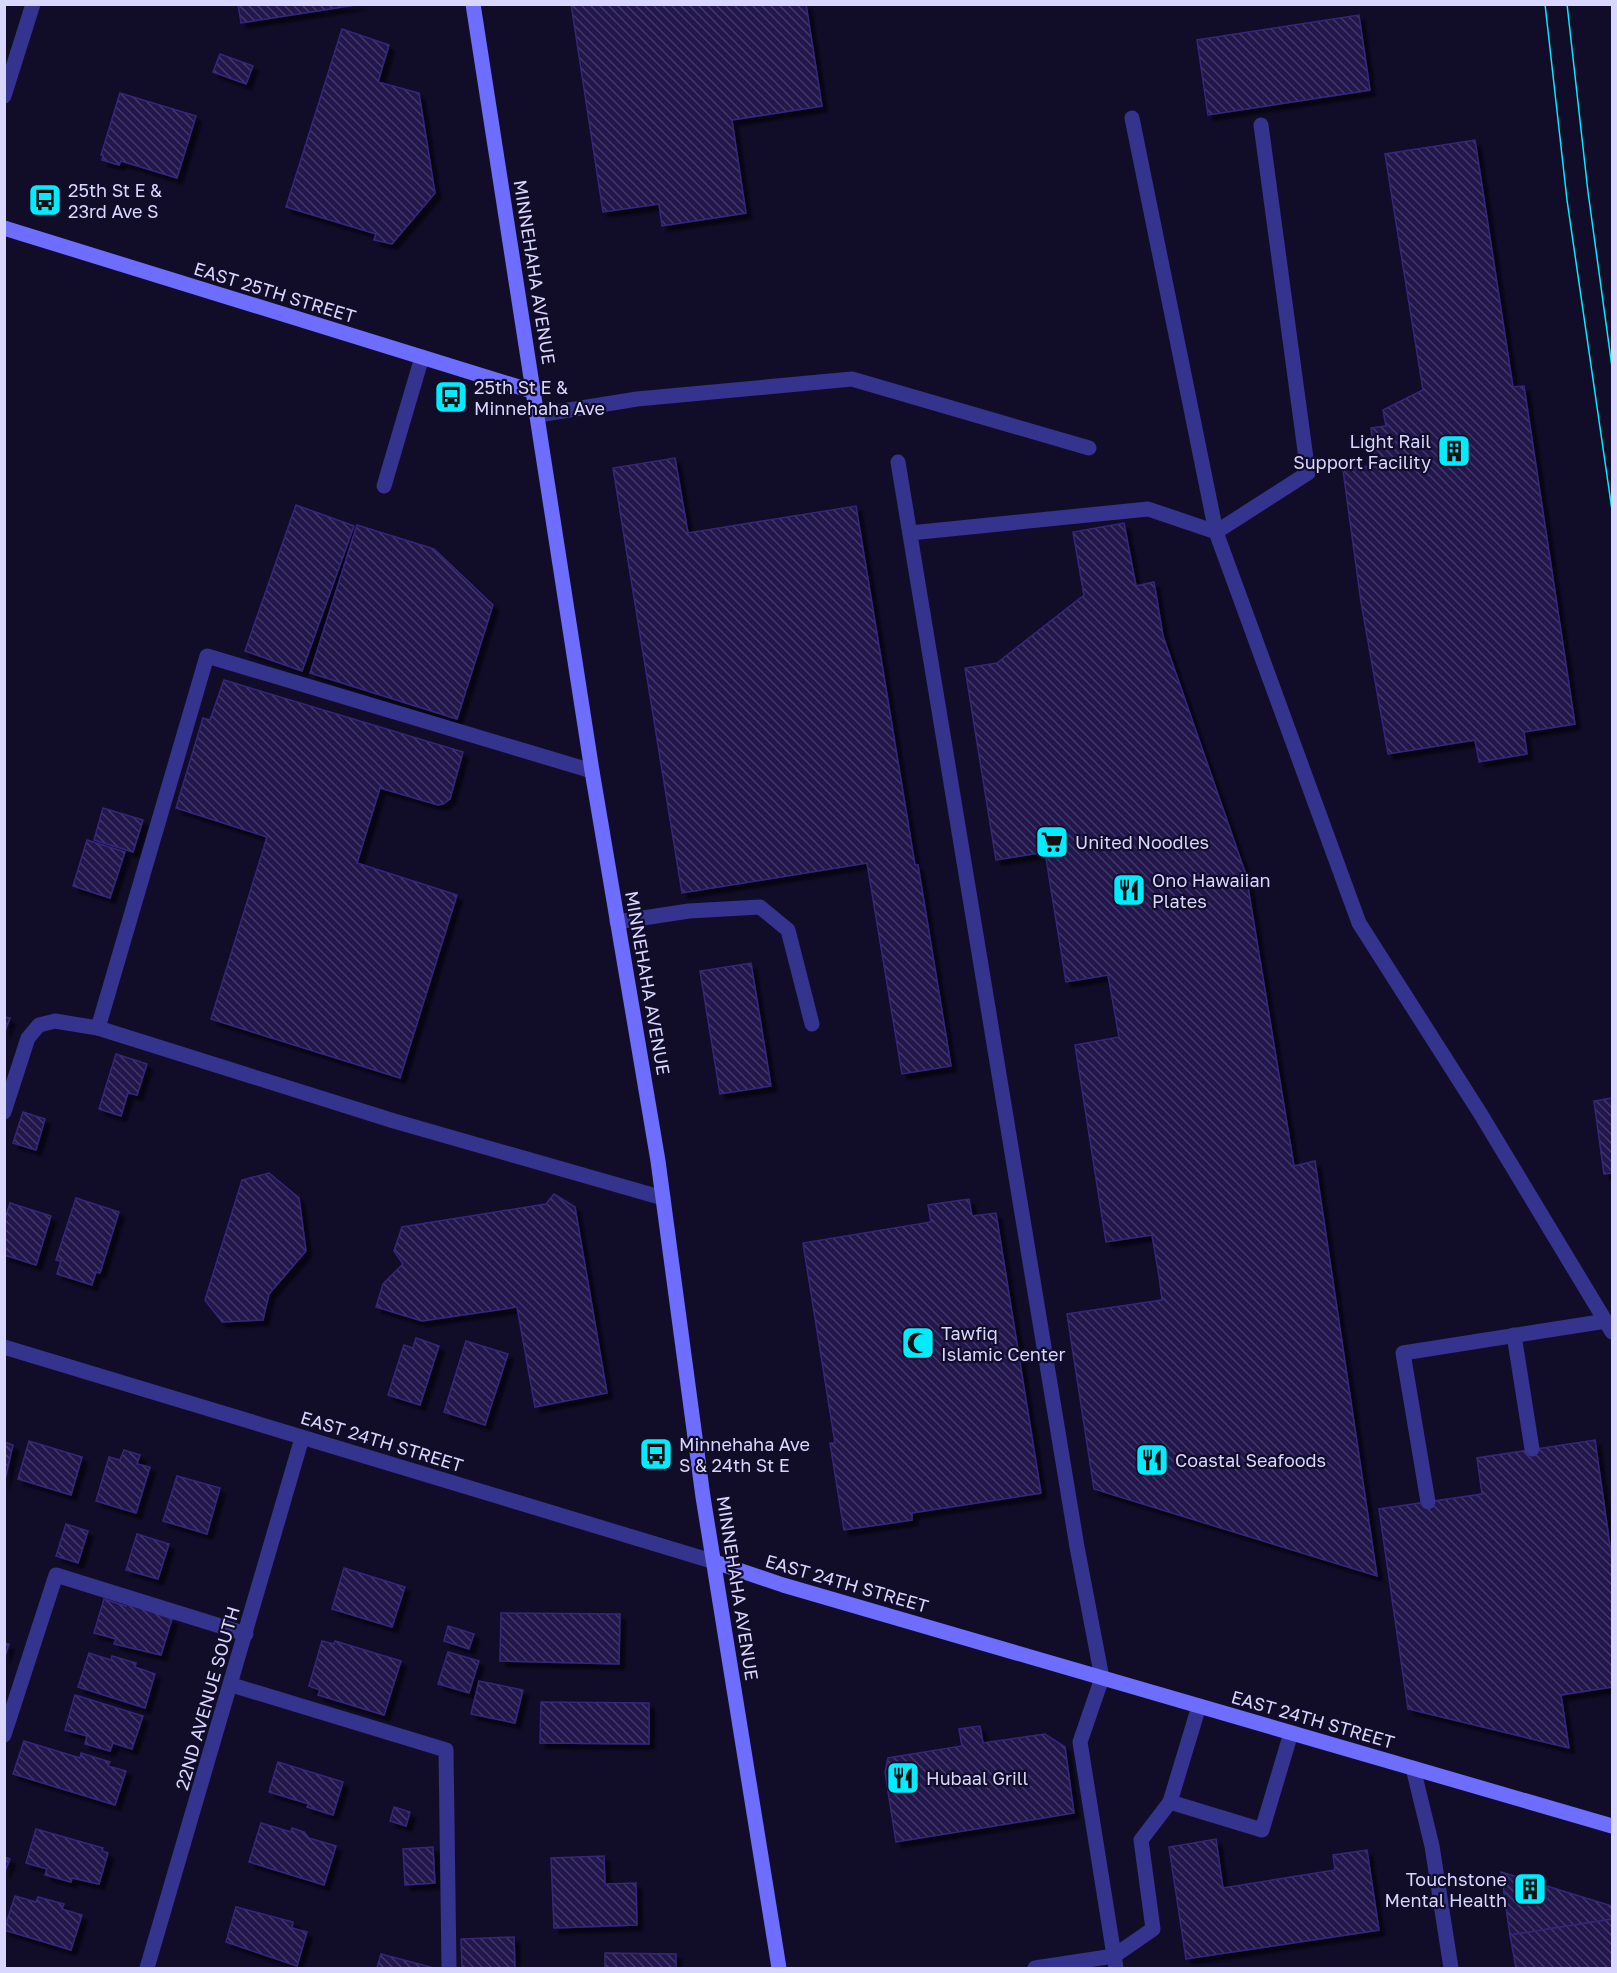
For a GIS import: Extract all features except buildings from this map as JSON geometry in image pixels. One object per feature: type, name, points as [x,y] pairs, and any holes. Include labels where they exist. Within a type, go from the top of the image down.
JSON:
[{"type":"main road","name":"MINNEHAHA AVENUE","points":[[473,4],[592,771],[663,1198],[703,1497],[779,1968]]},
{"type":"main road","name":"EAST 25TH STREET","points":[[4,228],[535,392]]},
{"type":"main road","name":"EAST 24TH STREET","points":[[715,1562],[783,1585],[1612,1826]]},
{"type":"street","points":[[4,96],[33,4]]},
{"type":"street","points":[[1132,118],[1216,532],[1359,923],[1480,1113],[1609,1326],[1514,1335],[1403,1353],[1428,1502]]},
{"type":"street","points":[[1216,532],[1308,473],[1261,125]]},
{"type":"street","points":[[384,486],[422,357]]},
{"type":"street","points":[[538,415],[637,399],[852,380],[1089,448]]},
{"type":"street","points":[[898,462],[1077,1547],[1102,1678],[1080,1742],[1115,1962]]},
{"type":"street","points":[[910,533],[1148,509],[1216,532]]},
{"type":"street","points":[[98,1028],[207,656],[592,771]]},
{"type":"street","points":[[617,922],[689,911],[760,906],[788,930],[812,1024]]},
{"type":"street","points":[[4,1112],[28,1038],[39,1025],[55,1021],[98,1028],[394,1121],[663,1198]]},
{"type":"street","points":[[1514,1335],[1532,1449]]},
{"type":"street","name":"EAST 24TH STREET","points":[[4,1347],[715,1562]]},
{"type":"street","name":"22ND AVENUE SOUTH","points":[[147,1968],[232,1685],[302,1438]]},
{"type":"street","points":[[4,1735],[56,1575],[246,1634]]},
{"type":"street","points":[[232,1685],[446,1750],[449,1968]]},
{"type":"street","points":[[1035,1968],[1115,1962],[1153,1929],[1141,1840],[1170,1802],[1199,1706]]},
{"type":"street","points":[[1170,1802],[1262,1830],[1290,1733]]},
{"type":"street","points":[[1413,1768],[1430,1836],[1451,1968]]},
{"type":"tram line","points":[[1545,4],[1567,200],[1612,510]]},
{"type":"tram line","points":[[1567,4],[1588,192],[1612,367]]},
{"type":"place","name":"25th St E & 23rd Ave S","points":[[45,200]]},
{"type":"place","name":"25th St E & Minnehaha Ave","points":[[451,397]]},
{"type":"place","name":"Light Rail Support Facility","points":[[1454,451]]},
{"type":"place","name":"United Noodles","points":[[1052,842]]},
{"type":"place","name":"Ono Hawaiian Plates","points":[[1129,890]]},
{"type":"place","name":"Tawfiq Islamic Center","points":[[918,1343]]},
{"type":"place","name":"Minnehaha Ave S & 24th St E","points":[[656,1454]]},
{"type":"place","name":"Coastal Seafoods","points":[[1152,1460]]},
{"type":"place","name":"Hubaal Grill","points":[[903,1778]]},
{"type":"place","name":"Touchstone Mental Health","points":[[1530,1889]]}]
